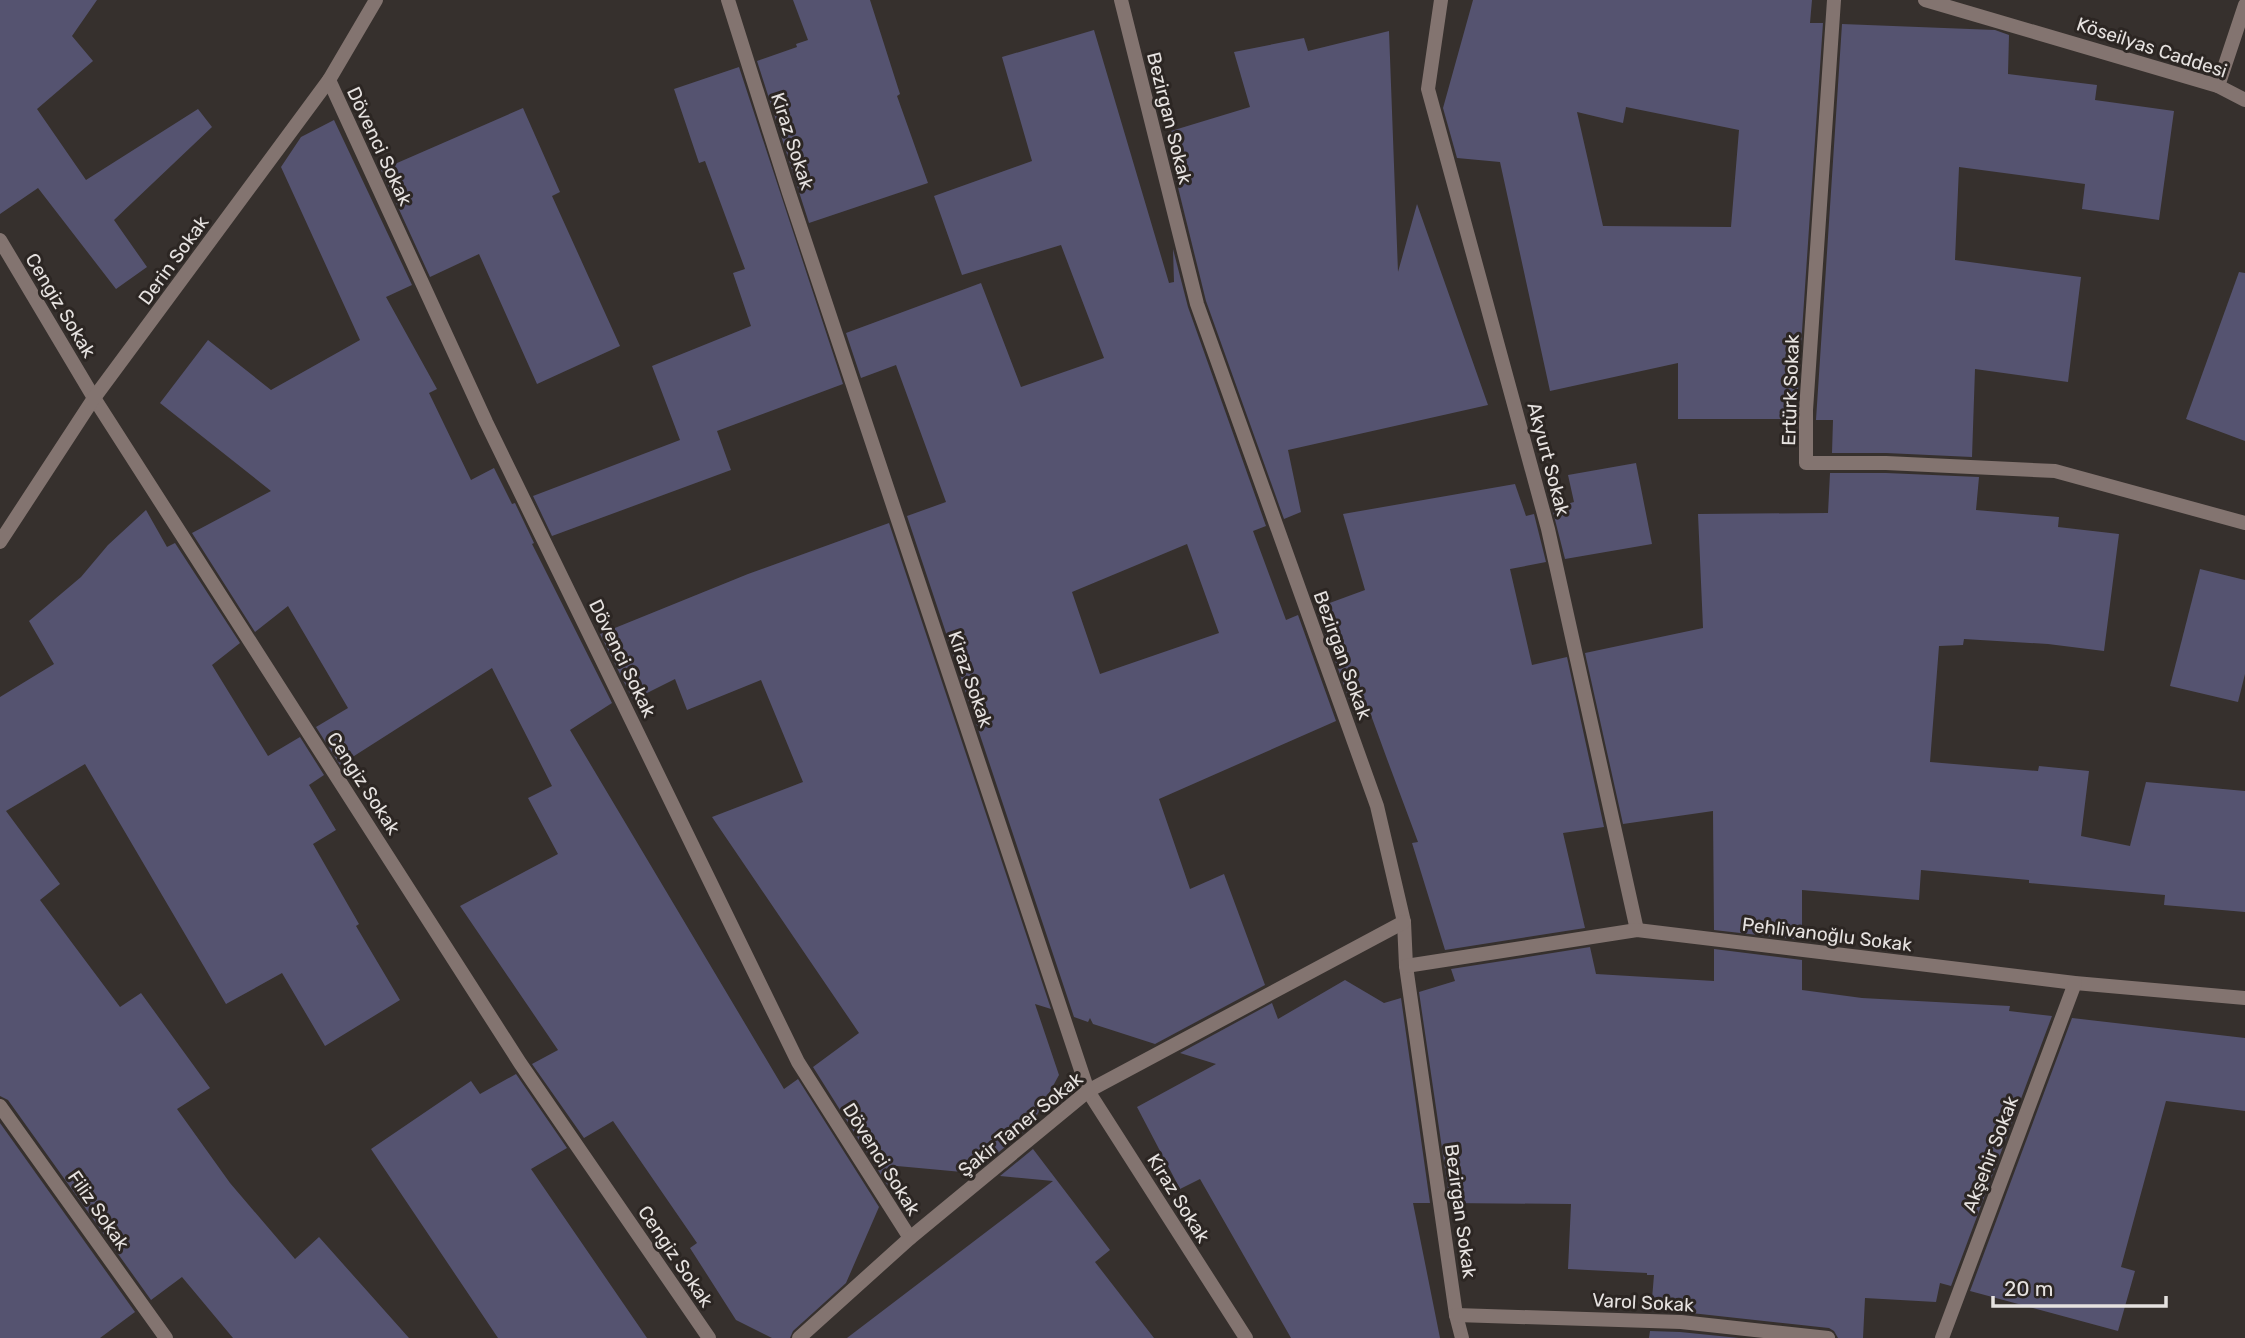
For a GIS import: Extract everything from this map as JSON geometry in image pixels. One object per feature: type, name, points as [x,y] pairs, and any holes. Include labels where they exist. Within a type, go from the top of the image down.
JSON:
[{"type":"street","name":"Derin Sokak","points":[[0,542],[94,398],[329,80],[376,0]]},
{"type":"street","name":"Kiraz Sokak","points":[[728,0],[798,219],[1088,1091],[1246,1338]]},
{"type":"street","name":"Bezirgan Sokak","points":[[1121,0],[1197,304],[1377,806],[1404,922],[1406,966],[1462,1338]]},
{"type":"street","name":"Akyurt Sokak","points":[[1441,0],[1428,89],[1548,529],[1637,930]]},
{"type":"street","name":"Ertürk Sokak","points":[[1833,0],[1806,410],[1806,463],[1886,463],[2055,471],[2245,523]]},
{"type":"street","name":"Köseilyas Caddesi","points":[[1925,0],[2218,86],[2245,100]]},
{"type":"street","points":[[2218,86],[2245,5]]},
{"type":"street","name":"Dövenci Sokak","points":[[329,80],[486,422],[798,1062],[909,1238]]},
{"type":"street","name":"Cengiz Sokak","points":[[0,240],[94,398],[520,1063],[709,1338]]},
{"type":"street","name":"Şakir Taner Sokak","points":[[799,1338],[909,1238],[1088,1091],[1404,922]]},
{"type":"street","name":"Pehlivanoğlu Sokak","points":[[1406,966],[1637,930],[2075,984],[2245,998]]},
{"type":"street","name":"Akşehir Sokak","points":[[1942,1338],[2075,984]]},
{"type":"street","name":"Filiz Sokak","points":[[0,1106],[166,1338]]},
{"type":"street","name":"Varol Sokak","points":[[1457,1315],[1681,1322],[1828,1338]]},
{"type":"building","points":[[0,0],[97,0],[72,36],[93,61],[37,109],[86,180],[198,109],[212,127],[114,220],[147,267],[116,289],[38,188],[0,214]]},
{"type":"building","points":[[793,0],[870,0],[900,94],[897,96],[928,183],[809,223],[757,61],[797,47],[796,44],[808,40]]},
{"type":"building","points":[[1473,0],[1812,0],[1810,23],[1823,23],[1796,419],[1678,419],[1678,363],[1550,391],[1500,162],[1457,158],[1443,108]],"holes":[[[1626,107],[1739,130],[1731,227],[1603,226],[1577,112],[1623,123]]]},
{"type":"building","points":[[1842,24],[1995,30],[2009,35],[2008,74],[2097,85],[2095,100],[2174,111],[2159,220],[2082,209],[2085,184],[1959,167],[1955,260],[2081,277],[2068,382],[1975,369],[1972,457],[1832,453],[1833,420],[1816,420]]},
{"type":"building","points":[[1094,30],[1169,283],[1174,282],[1173,249],[1188,307],[1266,526],[1253,531],[1286,620],[1298,615],[1336,721],[1159,799],[1190,889],[1224,874],[1265,985],[1155,1044],[1093,1024],[1090,1018],[1088,1022],[1074,1017],[907,516],[946,502],[896,365],[861,378],[846,333],[981,283],[1021,387],[1104,358],[1061,245],[962,275],[934,196],[1032,161],[1002,57]],"holes":[[[1187,544],[1219,633],[1100,674],[1072,592]]]},
{"type":"building","points":[[1389,31],[1398,272],[1417,204],[1488,405],[1288,450],[1301,512],[1284,519],[1206,301],[1172,163],[1171,131],[1250,107],[1234,52],[1304,38],[1308,51]]},
{"type":"building","points":[[739,67],[843,384],[717,431],[731,470],[552,536],[533,496],[680,440],[652,366],[751,326],[733,273],[745,269],[705,161],[699,163],[674,89]]},
{"type":"building","points":[[523,108],[560,192],[552,196],[620,346],[537,384],[479,254],[430,277],[381,170]]},
{"type":"building","points":[[334,120],[412,285],[386,297],[437,389],[429,393],[471,480],[494,468],[512,504],[515,503],[534,543],[532,544],[612,703],[570,730],[784,1089],[798,1079],[879,1207],[846,1283],[793,1331],[790,1338],[772,1338],[736,1320],[690,1248],[697,1243],[613,1121],[584,1138],[532,1064],[558,1050],[460,906],[558,854],[528,798],[552,786],[492,668],[340,765],[316,727],[348,708],[288,606],[255,632],[192,533],[271,491],[160,403],[208,340],[271,390],[360,340],[281,167],[301,137]]},
{"type":"building","points":[[2239,272],[2245,273],[2245,441],[2186,419]]},
{"type":"building","points":[[1636,463],[1652,544],[1565,559],[1552,508],[1574,502],[1568,475]]},
{"type":"building","points":[[1830,473],[1979,477],[1976,510],[2059,517],[2058,527],[2119,534],[2104,651],[2048,644],[1964,639],[1963,645],[1939,646],[1930,762],[2038,771],[2039,766],[2089,771],[2081,836],[2130,846],[2146,782],[2245,791],[2245,912],[2164,905],[2165,895],[1921,870],[1919,900],[1802,890],[1802,940],[1714,930],[1713,811],[1623,824],[1585,653],[1703,628],[1698,514],[1828,513]]},
{"type":"building","points":[[1515,484],[1526,516],[1534,514],[1546,562],[1510,569],[1532,665],[1567,657],[1604,827],[1563,833],[1585,928],[1445,950],[1412,843],[1418,842],[1368,707],[1354,713],[1316,608],[1365,590],[1343,514]]},
{"type":"building","points":[[146,510],[167,547],[175,543],[240,643],[212,665],[268,756],[300,737],[324,775],[309,785],[336,830],[313,844],[359,924],[356,926],[400,1000],[325,1046],[282,973],[226,1004],[85,764],[6,811],[60,884],[40,900],[120,1007],[141,993],[210,1088],[177,1109],[230,1183],[295,1259],[319,1237],[409,1338],[233,1338],[182,1277],[151,1300],[8,1100],[0,1096],[0,697],[54,664],[29,621],[81,577],[108,545]]},
{"type":"building","points":[[889,523],[1051,1009],[1035,1004],[1059,1075],[1031,1126],[973,1173],[897,1166],[888,1186],[813,1067],[859,1033],[712,817],[803,782],[761,680],[687,710],[675,679],[633,700],[600,634],[748,574]]},
{"type":"building","points":[[2200,569],[2245,580],[2245,674],[2238,702],[2170,686]]},
{"type":"building","points":[[1590,947],[1596,974],[1714,981],[1714,949],[1802,960],[1802,990],[1862,998],[2010,1006],[2009,1011],[2052,1016],[1951,1286],[1940,1283],[1936,1302],[1865,1298],[1863,1338],[1838,1338],[1829,1328],[1651,1311],[1654,1275],[1568,1269],[1571,1204],[1450,1203],[1419,992],[1455,981],[1451,969]]},
{"type":"building","points":[[1345,980],[1384,1003],[1401,998],[1430,1203],[1413,1203],[1440,1338],[1291,1338],[1200,1179],[1180,1189],[1137,1107],[1216,1064],[1180,1053],[1272,1003],[1278,1019]]},
{"type":"building","points":[[2072,1018],[2245,1038],[2245,1111],[2166,1101],[2121,1267],[2135,1271],[2118,1331],[1970,1291]]},
{"type":"building","points":[[516,1074],[567,1148],[531,1169],[647,1338],[498,1338],[371,1149],[471,1081],[480,1094]]},
{"type":"building","points":[[0,1123],[135,1312],[100,1338],[0,1338]]},
{"type":"building","points":[[1033,1149],[1110,1250],[1095,1262],[1154,1338],[847,1338],[1053,1181],[1000,1176]]},
{"type":"building","points":[[1650,1331],[1680,1332],[1739,1338],[1649,1338]]}]
